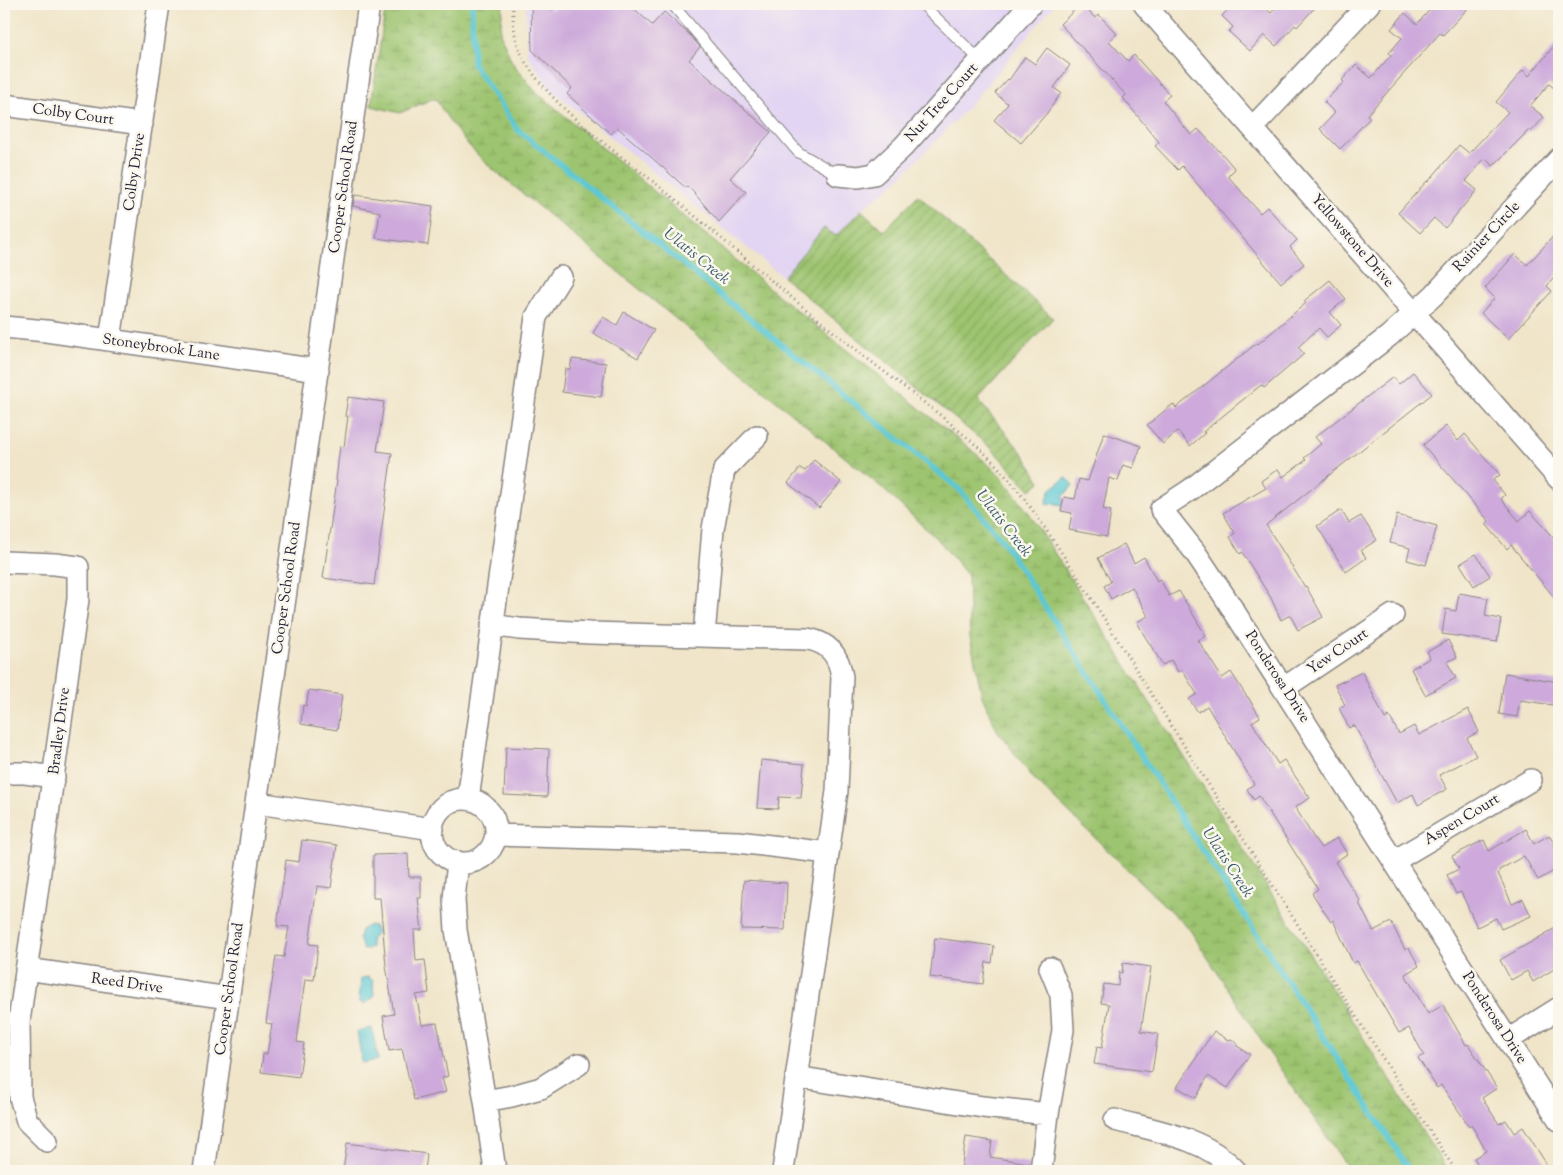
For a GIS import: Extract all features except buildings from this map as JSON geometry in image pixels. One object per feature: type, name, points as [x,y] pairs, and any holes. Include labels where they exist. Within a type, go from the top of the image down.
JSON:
[{"type":"street","name":"Colby Drive","points":[[110,340],[159,4]]},
{"type":"street","name":"Cooper School Road","points":[[204,1171],[369,4]]},
{"type":"street","name":"Nut Tree Court","points":[[838,175],[858,177],[874,174],[903,147],[1031,4]]},
{"type":"street","name":"Yellowstone Drive","points":[[1144,4],[1559,479]]},
{"type":"street","points":[[1252,127],[1369,4]]},
{"type":"street","name":"Colby Court","points":[[4,104],[142,124]]},
{"type":"street","name":"Rainier Circle","points":[[1414,313],[1434,295],[1559,159]]},
{"type":"street","points":[[468,799],[536,317],[561,277]]},
{"type":"street","name":"Ponderosa Drive","points":[[1414,313],[1389,336],[1190,490],[1161,509],[1195,552],[1284,688],[1559,1120]]},
{"type":"street","name":"Stoneybrook Lane","points":[[4,327],[46,331],[318,370]]},
{"type":"street","points":[[704,636],[714,528],[724,470],[757,436]]},
{"type":"street","name":"Bradley Drive","points":[[4,562],[78,567],[78,599],[19,1022],[20,1098],[27,1121],[47,1141]]},
{"type":"street","name":"Yew Court","points":[[1284,688],[1393,615]]},
{"type":"street","points":[[492,625],[519,629],[590,634],[808,639],[818,641],[829,647],[836,655],[842,677],[837,791],[783,1171]]},
{"type":"street","points":[[4,774],[25,773],[54,777]]},
{"type":"street","name":"Aspen Court","points":[[1394,861],[1531,780]]},
{"type":"street","points":[[468,799],[486,807],[496,825],[496,835],[488,852],[481,859],[472,862],[458,862],[444,856],[437,848],[433,838],[433,828],[440,810],[448,803],[468,799]]},
{"type":"street","points":[[257,803],[433,828]]},
{"type":"street","points":[[496,835],[738,842],[828,853]]},
{"type":"street","points":[[458,862],[454,900],[456,930],[485,1101],[494,1171]]},
{"type":"street","points":[[1041,1171],[1048,1114],[1063,1030],[1061,995],[1050,968]]},
{"type":"street","name":"Reed Drive","points":[[26,969],[228,998]]},
{"type":"street","points":[[1508,1040],[1559,1008]]},
{"type":"street","points":[[485,1101],[542,1088],[579,1064]]},
{"type":"street","points":[[796,1077],[983,1106],[1048,1114]]},
{"type":"street","points":[[1115,1120],[1170,1134],[1208,1148],[1236,1171]]},
{"type":"lane","points":[[672,4],[798,152],[838,175]]},
{"type":"lane","points":[[922,4],[980,60]]},
{"type":"path","points":[[513,4],[514,30],[521,54],[533,74],[557,102],[826,326],[960,431],[1010,479],[1029,504],[1090,596],[1456,1171]]},
{"type":"shaded area","points":[[526,4],[1055,4],[968,107],[901,177],[861,210],[836,237],[824,228],[783,277],[551,89],[527,54]]},
{"type":"green space","points":[[386,4],[503,4],[500,33],[512,62],[534,90],[774,292],[998,473],[1029,513],[1448,1171],[1350,1171],[1264,1045],[1190,930],[1034,779],[997,730],[982,696],[970,636],[968,576],[941,543],[880,486],[489,166],[460,135],[436,99],[400,113],[371,106]]},
{"type":"green space","points":[[918,195],[1053,318],[978,400],[1025,456],[1040,482],[1030,490],[991,448],[783,277],[824,228],[836,236],[861,210],[884,231]]},
{"type":"water","points":[[1065,478],[1073,485],[1063,497],[1062,505],[1046,504],[1050,490]]},
{"type":"water","points":[[370,925],[374,926],[377,933],[371,939],[371,948],[363,950],[359,938],[361,930]]},
{"type":"water","points":[[369,977],[373,981],[374,997],[364,1004],[359,1001],[361,978]]},
{"type":"water","points":[[372,1028],[378,1060],[362,1063],[357,1031]]},
{"type":"waterway","name":"Ulatis Creek","points":[[472,4],[473,64],[518,130],[958,488],[1002,540],[1410,1171]]}]
